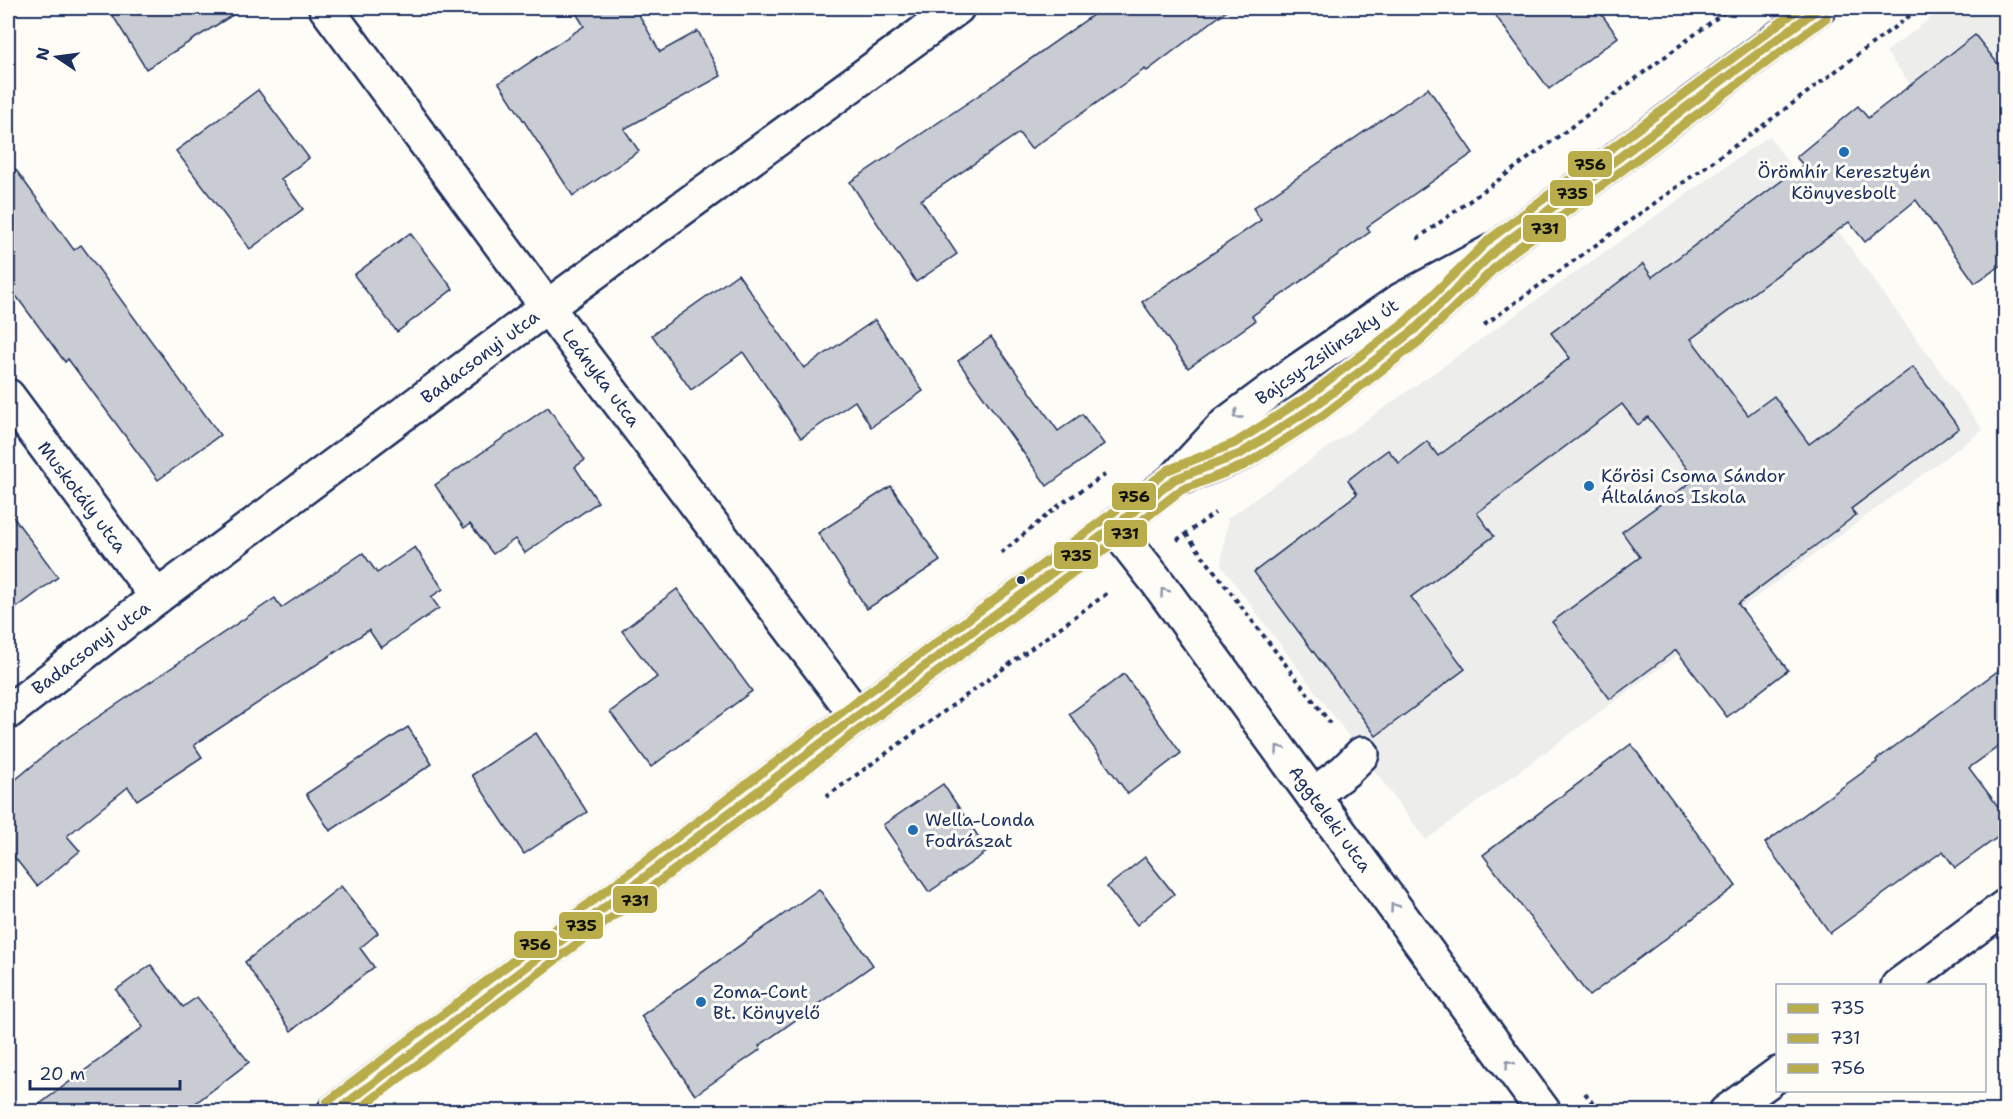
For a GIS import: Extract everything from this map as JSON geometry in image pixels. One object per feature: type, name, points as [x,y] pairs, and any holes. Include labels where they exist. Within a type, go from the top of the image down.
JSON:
[{"type":"street","name":"Leányka utca","points":[[326,8],[547,307],[857,716]]},
{"type":"street","name":"Bajcsy-Zsilinszky út","points":[[334,1112],[857,716],[1114,527],[1175,479],[1240,454],[1315,406],[1414,330],[1498,248],[1819,8]]},
{"type":"street","name":"Badacsonyi utca","points":[[8,712],[157,597],[945,11]]},
{"type":"street","name":"Muskotály utca","points":[[8,396],[157,597]]},
{"type":"street","name":"Aggteleki utca","points":[[1114,527],[1158,583],[1544,1112]]},
{"type":"street","points":[[1312,795],[1353,763]]},
{"type":"street","points":[[1901,984],[2006,906]]},
{"type":"street","points":[[1726,1112],[1776,1075]]},
{"type":"path","points":[[1186,534],[1335,730],[1353,763]]},
{"type":"path","points":[[1585,1093],[1599,1112]]},
{"type":"shaded area","points":[[1944,8],[2005,8],[2005,211],[1886,52]]},
{"type":"shaded area","name":"Kőrösi Csoma Sándor Általános Iskola","points":[[1769,136],[1983,430],[1426,840],[1221,565],[1228,518]]},
{"type":"building","points":[[108,8],[244,8],[146,69]]},
{"type":"building","points":[[573,8],[635,8],[660,52],[698,31],[721,76],[624,129],[639,151],[573,196],[499,83],[584,26]]},
{"type":"building","points":[[1103,8],[1230,8],[1147,71],[1145,69],[1031,149],[1019,133],[921,200],[957,254],[916,282],[850,182]]},
{"type":"building","points":[[1490,8],[1597,8],[1618,37],[1549,89]]},
{"type":"building","points":[[1975,35],[2006,74],[2006,262],[1975,283],[1916,200],[1865,242],[1849,222],[1691,339],[1748,415],[1774,396],[1809,444],[1913,367],[1959,428],[1851,509],[1856,515],[1738,604],[1788,670],[1727,717],[1676,650],[1610,699],[1552,622],[1640,557],[1622,532],[1695,479],[1648,417],[1638,425],[1622,404],[1477,513],[1494,536],[1411,597],[1465,669],[1376,736],[1254,572],[1357,494],[1348,480],[1367,465],[1388,450],[1399,463],[1427,441],[1438,456],[1570,358],[1551,333],[1643,264],[1652,277],[1803,165],[1796,157],[1858,106],[1868,118]]},
{"type":"building","points":[[1428,88],[1473,153],[1367,227],[1370,232],[1252,316],[1255,321],[1188,368],[1142,302],[1261,220],[1253,208]]},
{"type":"building","points":[[258,90],[309,158],[281,179],[303,209],[250,249],[176,151]]},
{"type":"building","points":[[8,159],[74,250],[81,245],[220,435],[158,480],[68,359],[65,362],[8,285]]},
{"type":"building","points":[[410,233],[453,289],[397,332],[354,275]]},
{"type":"building","points":[[738,274],[804,368],[875,320],[923,391],[871,427],[855,401],[801,438],[743,352],[691,390],[652,335]]},
{"type":"building","points":[[991,337],[1058,431],[1082,414],[1104,444],[1047,486],[958,361]]},
{"type":"building","points":[[548,407],[585,460],[575,467],[598,502],[525,553],[515,539],[493,554],[470,524],[464,528],[435,485]]},
{"type":"building","points":[[891,486],[940,561],[867,609],[818,533]]},
{"type":"building","points":[[8,510],[58,577],[8,614]]},
{"type":"building","points":[[415,547],[443,589],[431,597],[439,608],[381,648],[369,630],[194,745],[202,757],[137,800],[128,787],[67,836],[80,851],[37,886],[8,849],[8,786],[58,744],[275,598],[281,608],[363,553],[377,573]]},
{"type":"building","points":[[677,589],[752,691],[651,767],[610,712],[657,677],[622,631]]},
{"type":"building","points":[[2006,665],[2006,741],[1969,768],[2006,817],[2006,831],[1955,868],[1943,851],[1830,933],[1765,843]]},
{"type":"building","points":[[1124,674],[1181,753],[1128,794],[1069,714]]},
{"type":"building","points":[[408,727],[432,764],[330,831],[306,794]]},
{"type":"building","points":[[536,733],[587,812],[524,854],[472,775]]},
{"type":"building","points":[[1631,744],[1736,886],[1589,996],[1483,855]]},
{"type":"building","points":[[943,784],[988,851],[929,892],[883,825]]},
{"type":"building","points":[[1145,857],[1174,894],[1137,925],[1107,887]]},
{"type":"building","points":[[341,886],[378,933],[360,948],[374,967],[291,1031],[245,962]]},
{"type":"building","points":[[819,889],[873,965],[759,1046],[761,1049],[695,1095],[641,1016]]},
{"type":"building","points":[[151,965],[183,1007],[197,997],[249,1062],[184,1112],[29,1112],[143,1027],[116,990]]},
{"type":"transit line","name":"756","points":[[327,1102],[850,706],[1168,470],[1235,443],[1308,396],[1406,321],[1491,238],[1800,8]]},
{"type":"transit line","name":"735","points":[[335,1112],[857,716],[1114,527],[1175,479],[1240,454],[1315,406],[1414,330],[1498,248],[1819,8]]},
{"type":"transit line","name":"731","points":[[355,1112],[864,726],[1121,537],[1181,490],[1245,465],[1322,416],[1421,340],[1506,257],[1826,18]]},
{"type":"place","name":"Örömhír Keresztyén Könyvesbolt","points":[[1844,152]]},
{"type":"place","name":"Kőrösi Csoma Sándor Általános Iskola","points":[[1589,486]]},
{"type":"place","name":"Wella-Londa Fodrászat","points":[[913,830]]},
{"type":"place","name":"Zoma-Cont Bt. Könyvelő","points":[[701,1002]]}]
